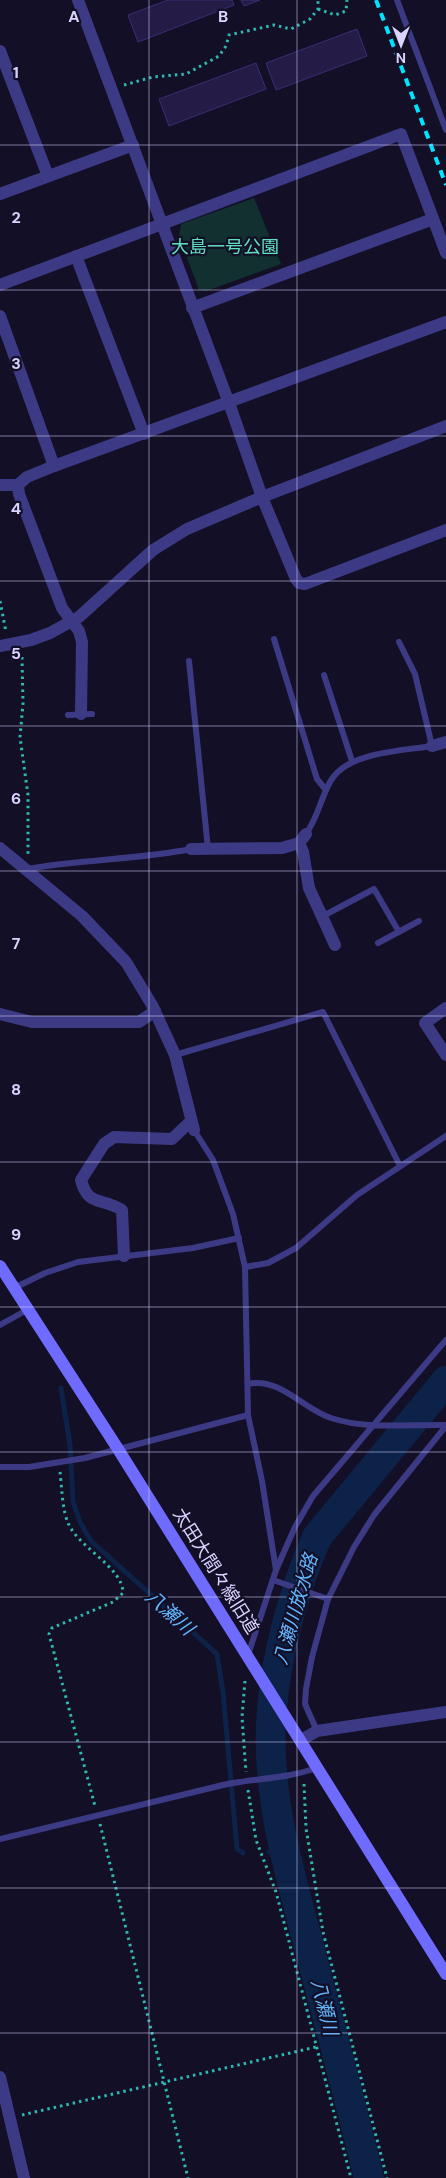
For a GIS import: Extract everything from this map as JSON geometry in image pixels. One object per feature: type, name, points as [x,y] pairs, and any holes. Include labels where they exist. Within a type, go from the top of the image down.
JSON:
[{"type":"street","points":[[78,0],[229,403],[262,497],[296,580],[299,583],[305,584],[446,530]]},
{"type":"street","points":[[0,51],[48,176]]},
{"type":"street","points":[[0,285],[401,134],[446,253]]},
{"type":"street","points":[[0,194],[132,145]]},
{"type":"street","points":[[192,308],[433,219]]},
{"type":"street","points":[[76,256],[144,434]]},
{"type":"street","points":[[0,316],[54,466]]},
{"type":"street","points":[[0,485],[18,485],[27,477],[54,466],[446,322]]},
{"type":"street","points":[[0,646],[31,640],[79,617],[153,550],[187,529],[262,497],[446,426]]},
{"type":"street","points":[[18,485],[19,494],[62,608],[66,616],[79,631],[82,642],[87,714]]},
{"type":"street","points":[[432,746],[446,742]]},
{"type":"street","points":[[191,849],[282,848],[303,838],[303,852],[309,888],[335,945]]},
{"type":"street","points":[[0,848],[82,916],[126,962],[155,1011],[175,1055],[193,1126],[172,1139],[114,1137],[104,1144],[81,1180],[84,1193],[92,1199],[112,1204],[122,1210],[124,1256]]},
{"type":"street","points":[[446,1008],[425,1023],[446,1055]]},
{"type":"street","points":[[0,1014],[32,1022],[138,1022],[155,1011]]},
{"type":"street","name":"太田大間々線旧道","points":[[0,1266],[118,1449],[446,1974]]},
{"type":"street","points":[[301,1740],[318,1731],[446,1712]]},
{"type":"street","points":[[0,2077],[5,2119],[24,2178]]},
{"type":"lane","points":[[397,0],[446,130]]},
{"type":"lane","points":[[274,639],[317,780],[326,790]]},
{"type":"lane","points":[[303,838],[316,820],[326,790],[339,768],[352,761],[432,746],[415,674],[399,642]]},
{"type":"lane","points":[[190,661],[208,849]]},
{"type":"lane","points":[[324,675],[352,761]]},
{"type":"lane","points":[[68,715],[87,714]]},
{"type":"lane","points":[[27,869],[72,862],[158,856],[191,849]]},
{"type":"lane","points":[[322,916],[374,889],[399,932]]},
{"type":"lane","points":[[378,943],[419,921]]},
{"type":"lane","points":[[175,1055],[323,1012],[400,1166]]},
{"type":"lane","points":[[193,1126],[213,1160],[233,1214],[246,1267],[248,1415],[262,1481],[276,1570],[276,1581],[250,1659]]},
{"type":"lane","points":[[246,1267],[268,1263],[296,1248],[357,1195],[446,1136]]},
{"type":"lane","points":[[14,1288],[45,1273],[78,1262],[193,1248],[239,1238]]},
{"type":"lane","points":[[0,1325],[27,1310]]},
{"type":"lane","points":[[276,1570],[295,1527],[313,1496],[446,1340]]},
{"type":"lane","points":[[248,1384],[257,1382],[282,1390],[331,1418],[373,1424],[444,1426]]},
{"type":"lane","points":[[0,1467],[29,1467],[59,1463],[248,1415]]},
{"type":"lane","points":[[318,1731],[305,1704],[312,1657],[325,1598],[374,1515],[444,1426]]},
{"type":"lane","points":[[276,1581],[325,1598]]},
{"type":"lane","points":[[0,1839],[223,1785],[246,1780],[303,1773],[316,1768]]},
{"type":"path","points":[[111,88],[153,77],[186,74],[219,56],[226,46],[229,35],[274,24],[291,29],[310,19],[318,9],[318,0]]},
{"type":"path","points":[[318,9],[335,15],[346,11],[347,0]]},
{"type":"path","points":[[0,601],[3,625],[7,635]]},
{"type":"path","points":[[22,651],[23,704],[20,737],[29,815],[27,869]]},
{"type":"path","points":[[250,1659],[242,1717],[246,1780],[256,1840],[276,1892],[351,2178]]},
{"type":"path","points":[[303,1773],[306,1828],[324,1932],[386,2178]]},
{"type":"path","points":[[5,2119],[316,2047]]},
{"type":"green space","name":"大島一号公園","points":[[254,198],[281,264],[206,291],[199,290],[179,236],[181,224]]},
{"type":"building","points":[[168,0],[232,0],[234,5],[138,42],[128,15]]},
{"type":"building","points":[[241,0],[260,0],[244,6]]},
{"type":"building","points":[[357,29],[367,56],[276,90],[266,63]]},
{"type":"building","points":[[256,63],[266,89],[169,126],[159,99]]},
{"type":"waterway","name":"八瀬川放水路","points":[[369,2178],[281,1835],[272,1772],[271,1740],[274,1688],[282,1644],[294,1599],[317,1537],[446,1381]]},
{"type":"waterway","name":"八瀬川","points":[[61,1388],[70,1445],[73,1502],[80,1522],[91,1541],[217,1654],[223,1692],[237,1849],[243,1853]]},
{"type":"waterway","name":"八瀬川","points":[[269,1852],[285,1851]]},
{"type":"railway","points":[[376,0],[446,185]]}]
